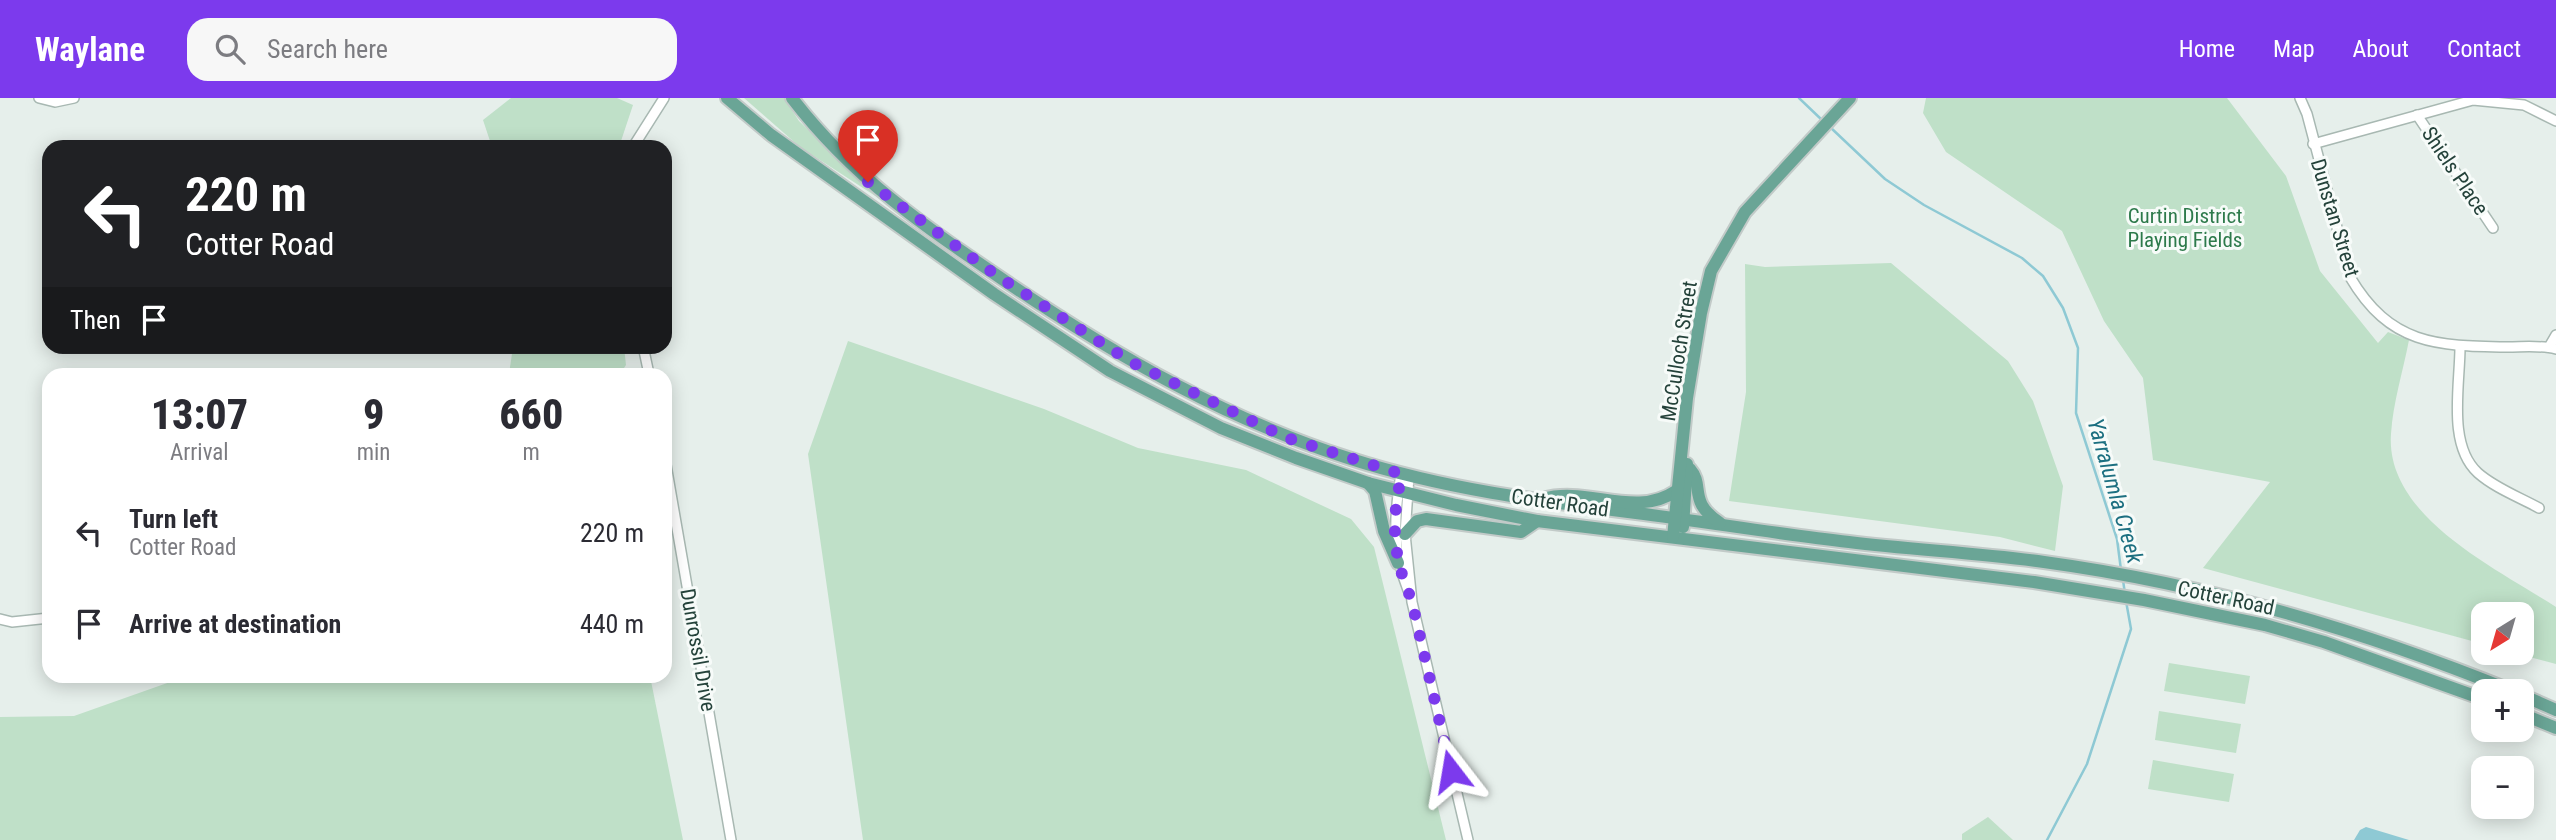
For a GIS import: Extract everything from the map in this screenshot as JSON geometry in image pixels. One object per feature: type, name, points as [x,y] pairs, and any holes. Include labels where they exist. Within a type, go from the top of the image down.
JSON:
[{"type":"main road","name":"Cotter Road","points":[[725,98],[994,294],[1110,371],[1221,428],[1368,483],[1402,493],[1537,521],[2144,600],[2265,625],[2324,642],[2471,695]]},
{"type":"main road","name":"Cotter Road","points":[[792,98],[834,149],[878,191],[1102,345],[1174,385],[1262,427],[1405,475],[1536,501],[1725,526],[2046,562],[2200,590],[2327,624],[2433,659],[2482,679]]},
{"type":"main road","name":"McCulloch Street","points":[[1679,519],[1676,491],[1693,354],[1712,271],[1745,212],[1850,98]]},
{"type":"main road","name":"McCulloch Street","points":[[1678,538],[1687,466],[1683,451]]},
{"type":"main road","points":[[1687,466],[1694,472],[1699,502],[1704,511],[1725,526]]},
{"type":"main road","points":[[1368,483],[1375,491],[1384,531],[1398,563]]},
{"type":"main road","points":[[1536,501],[1559,494],[1646,503],[1676,491]]},
{"type":"main road","points":[[1405,534],[1417,521],[1426,519],[1521,532],[1537,521]]},
{"type":"main road","points":[[2534,700],[2556,710]]},
{"type":"main road","points":[[2534,719],[2556,728]]},
{"type":"street","points":[[38,98],[55,102],[74,98]]},
{"type":"street","points":[[637,140],[664,98]]},
{"type":"street","name":"Dunstan Street","points":[[2300,98],[2307,114],[2350,277],[2363,298],[2401,331],[2460,348],[2552,348]]},
{"type":"street","points":[[2313,144],[2473,99],[2524,104],[2556,121]]},
{"type":"street","name":"Shiels Place","points":[[2417,115],[2493,228]]},
{"type":"street","points":[[2552,348],[2556,335]]},
{"type":"street","points":[[2460,348],[2459,426],[2465,455],[2471,466],[2487,480],[2539,508]]},
{"type":"street","points":[[1405,475],[1394,522],[1398,563],[1412,602],[1468,840]]},
{"type":"street","points":[[1402,493],[1412,602]]},
{"type":"street","name":"Dunrossil Drive","points":[[672,499],[731,840]]},
{"type":"street","points":[[0,619],[12,622],[42,619]]},
{"type":"green space","points":[[511,98],[617,98],[633,105],[621,140],[490,140],[483,120]]},
{"type":"green space","points":[[744,98],[784,98],[799,121],[883,201],[800,147]]},
{"type":"green space","name":"Curtin District Playing Fields","points":[[1926,98],[2227,98],[2286,176],[2320,271],[2378,343],[2388,332],[2409,340],[2391,434],[2394,464],[2406,491],[2425,515],[2450,537],[2556,607],[2556,664],[2534,658],[2534,602],[2471,602],[2471,641],[2203,568],[2270,482],[2153,460],[2143,378],[2104,321],[2062,231],[1946,152],[1923,113]]},
{"type":"green space","points":[[1891,263],[2008,361],[2033,401],[2063,486],[2055,551],[2000,537],[1729,501],[1746,392],[1745,264],[1765,267]]},
{"type":"green space","points":[[848,341],[1044,409],[1138,448],[1246,470],[1351,519],[1374,547],[1446,840],[863,840],[808,454]]},
{"type":"green space","points":[[512,354],[625,354],[626,365],[624,368],[510,368]]},
{"type":"green space","points":[[2169,663],[2250,676],[2245,704],[2164,691]]},
{"type":"green space","points":[[167,683],[651,683],[683,840],[0,840],[0,717],[74,716]]},
{"type":"green space","points":[[2159,711],[2241,724],[2236,753],[2155,740]]},
{"type":"green space","points":[[2153,760],[2234,774],[2229,802],[2148,789]]},
{"type":"green space","points":[[1988,817],[2013,840],[1962,840],[1962,834]]},
{"type":"water","points":[[2366,827],[2409,840],[2354,840],[2360,830]]},
{"type":"waterway","name":"Yarralumla Creek","points":[[1799,98],[1822,120]]},
{"type":"waterway","name":"Yarralumla Creek","points":[[1830,127],[1885,179],[1924,205],[2022,258],[2043,276],[2063,308],[2078,348],[2076,413],[2117,539],[2121,570]]},
{"type":"waterway","name":"Yarralumla Creek","points":[[2123,580],[2125,594]]},
{"type":"waterway","name":"Yarralumla Creek","points":[[2047,840],[2087,764],[2131,629],[2126,601]]},
{"type":"route","points":[[868,182],[996,275],[1131,362],[1287,438],[1401,474],[1395,509],[1395,548],[1412,602],[1451,771]]}]
